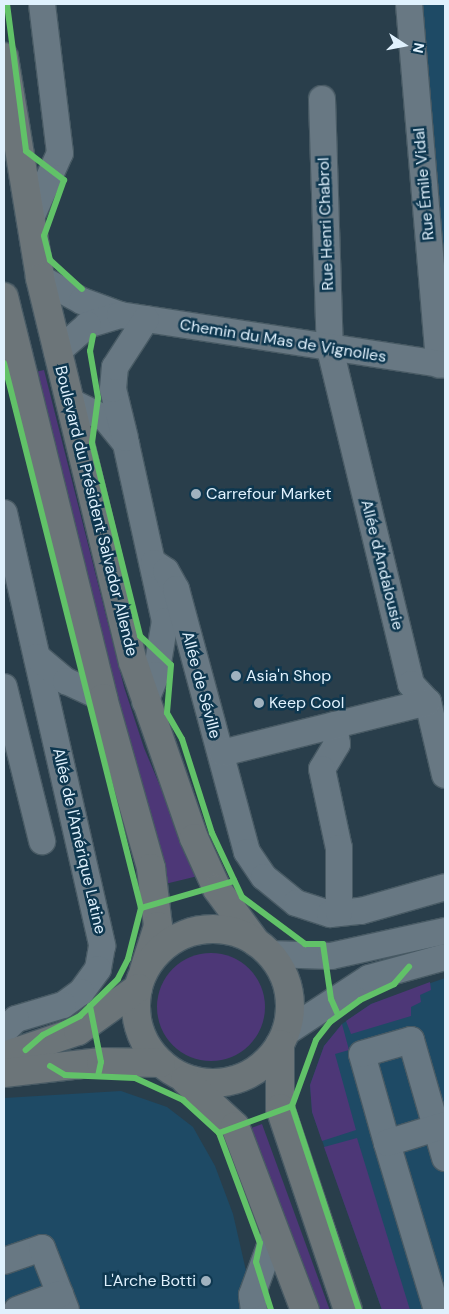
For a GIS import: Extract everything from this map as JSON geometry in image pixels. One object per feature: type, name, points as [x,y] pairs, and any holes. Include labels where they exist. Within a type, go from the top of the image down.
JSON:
[{"type":"main road","name":"Boulevard du Président Salvador Allende","points":[[4,57],[40,278],[145,702],[198,847],[218,889],[263,948]]},
{"type":"main road","points":[[4,297],[12,367],[158,904],[155,941],[141,979],[138,1024],[171,1070],[235,1126],[305,1310]]},
{"type":"main road","points":[[4,1056],[78,1031],[141,979],[166,945],[197,930],[226,930],[263,948],[283,975],[289,996],[282,1038],[280,1108],[348,1310]]},
{"type":"main road","points":[[4,1073],[101,1062],[171,1070],[205,1083],[233,1081],[263,1065],[282,1038]]},
{"type":"street","points":[[30,220],[60,153],[42,4]]},
{"type":"street","name":"Rue Émile Vidal","points":[[409,4],[442,365]]},
{"type":"street","name":"Rue Henri Chabrol","points":[[322,99],[330,349]]},
{"type":"street","name":"Chemin du Mas de Vignolles","points":[[40,278],[89,305],[120,315],[442,365]]},
{"type":"street","name":"Chemin du Mas de Vignolles","points":[[57,352],[88,325],[120,315]]},
{"type":"street","name":"Allée de Séville","points":[[145,702],[156,674],[165,621],[154,563],[113,389],[115,367],[146,319]]},
{"type":"street","name":"Allée d'Andalousie","points":[[330,349],[411,684],[428,702],[445,775]]},
{"type":"street","name":"Allée de Séville","points":[[69,401],[106,419],[126,444]]},
{"type":"street","name":"Allée de l'Amérique Latine","points":[[4,513],[13,596],[37,657],[102,946],[98,970],[81,992],[62,1005],[16,1019],[4,1030]]},
{"type":"street","name":"Allée de Séville","points":[[154,563],[166,571],[176,589],[214,742],[222,753],[428,702]]},
{"type":"street","points":[[37,657],[66,681],[103,698]]},
{"type":"street","points":[[4,687],[42,841]]},
{"type":"street","points":[[334,725],[337,744],[322,769],[339,848],[339,913]]},
{"type":"street","points":[[222,753],[248,852],[264,877],[296,903],[314,911],[339,913],[445,887]]},
{"type":"street","points":[[263,948],[331,956],[445,931]]},
{"type":"street","points":[[282,1038],[347,988],[445,957]]},
{"type":"street","points":[[417,965],[445,970]]},
{"type":"street","points":[[437,1310],[362,1054],[411,1040],[441,1127],[445,1158]]},
{"type":"street","points":[[387,1144],[441,1127]]},
{"type":"street","points":[[254,1310],[252,1296],[275,1232]]},
{"type":"street","points":[[4,1260],[42,1248],[63,1302],[17,1310]]},
{"type":"shaded area","points":[[415,4],[445,4],[445,339]]},
{"type":"shaded area","points":[[44,370],[124,687],[144,748],[198,876],[165,884],[31,373]]},
{"type":"shaded area","points":[[211,953],[232,957],[249,969],[261,986],[265,1007],[261,1028],[249,1045],[232,1057],[211,1061],[190,1057],[173,1045],[161,1028],[157,1007],[161,986],[173,969],[190,957]]},
{"type":"shaded area","points":[[445,978],[445,1310],[382,1310],[312,1112],[310,1085],[324,1046],[342,1024],[371,1004]]},
{"type":"shaded area","points":[[430,982],[431,990],[420,995],[421,1002],[411,1007],[411,1016],[351,1034],[346,1021],[371,1004]]},
{"type":"shaded area","points":[[342,1024],[349,1050],[335,1054],[356,1130],[322,1141],[312,1112],[310,1085],[324,1046]]},
{"type":"shaded area","points":[[121,1091],[167,1107],[193,1127],[215,1166],[233,1214],[247,1275],[246,1310],[4,1310],[4,1098]]},
{"type":"shaded area","points":[[262,1124],[330,1310],[315,1310],[249,1129]]},
{"type":"shaded area","points":[[357,1138],[410,1310],[382,1310],[324,1147]]},
{"type":"cycle path","points":[[7,4],[26,151],[64,180],[44,236],[50,260],[82,289]]},
{"type":"cycle path","points":[[93,336],[90,351],[98,398],[92,443],[140,636],[171,665],[167,713],[182,739],[212,833],[242,897],[305,944],[323,944],[331,999],[338,1015]]},
{"type":"cycle path","points":[[4,363],[141,908],[128,959],[118,979],[80,1016],[43,1035],[26,1050]]},
{"type":"cycle path","points":[[141,908],[234,881]]},
{"type":"cycle path","points":[[359,1310],[292,1106],[316,1040],[330,1022],[360,1000],[394,984],[409,967]]},
{"type":"cycle path","points":[[90,1006],[101,1062],[98,1076]]},
{"type":"cycle path","points":[[50,1066],[65,1075],[135,1078],[183,1100],[219,1133],[260,1243],[256,1262],[271,1310]]},
{"type":"cycle path","points":[[219,1133],[292,1106]]},
{"type":"place","name":"Carrefour Market","points":[[196,494]]},
{"type":"place","name":"Asia'n Shop","points":[[236,676]]},
{"type":"place","name":"Keep Cool","points":[[259,703]]},
{"type":"place","name":"L'Arche Botti","points":[[206,1281]]}]
